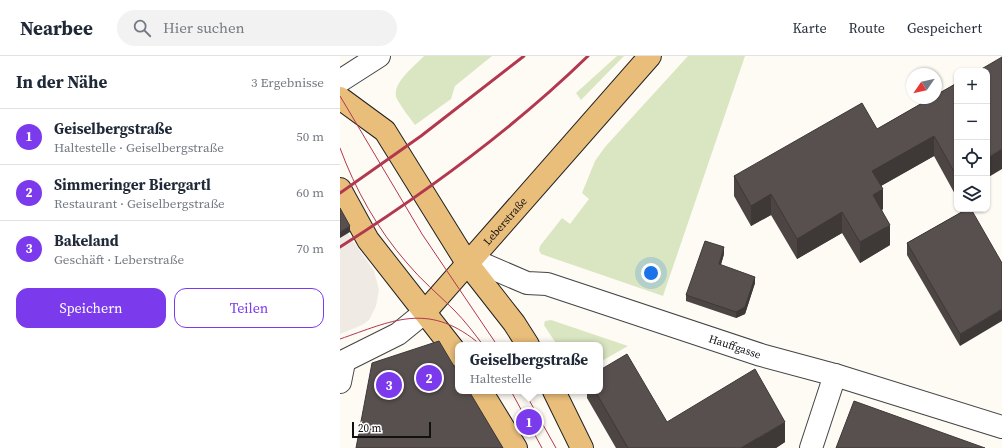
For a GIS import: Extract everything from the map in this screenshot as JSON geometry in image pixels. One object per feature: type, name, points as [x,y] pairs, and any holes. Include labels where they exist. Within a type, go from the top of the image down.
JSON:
[{"type":"main road","name":"Leberstraße","points":[[425,312],[650,56]]},
{"type":"main road","points":[[340,98],[385,131],[469,261],[526,342]]},
{"type":"main road","points":[[340,189],[368,240],[455,351]]},
{"type":"main road","points":[[483,394],[516,448]]},
{"type":"main road","points":[[555,394],[582,448]]},
{"type":"street","points":[[340,81],[379,56]]},
{"type":"street","name":"Hauffgasse","points":[[469,261],[527,283],[547,284],[761,355],[835,375],[1002,427]]},
{"type":"street","name":"Leberstraße","points":[[341,369],[398,334],[425,312]]},
{"type":"street","points":[[811,448],[835,375]]},
{"type":"green space","points":[[424,56],[492,56],[455,86],[451,99],[415,125],[397,99],[396,93],[400,81]]},
{"type":"green space","points":[[617,56],[624,56],[581,100],[576,93]]},
{"type":"green space","points":[[688,56],[745,56],[663,296],[541,254],[539,250],[540,246],[562,218],[570,224],[589,199],[582,193],[595,161],[605,147]]},
{"type":"green space","points":[[551,320],[628,346],[603,360],[603,342],[555,342],[544,325],[545,321]]},
{"type":"shaded area","points":[[340,219],[349,235],[374,271],[379,290],[376,306],[369,320],[362,325],[340,334]]},
{"type":"building","points":[[1002,57],[1002,149],[990,156],[990,68],[983,68]]},
{"type":"building","points":[[954,85],[954,171],[934,136],[872,171],[883,189],[873,195],[890,225],[860,242],[842,212],[797,239],[771,194],[751,206],[734,176],[862,103],[877,129],[921,104],[942,104],[942,92]]},
{"type":"building","points":[[340,208],[350,226],[340,232]]},
{"type":"building","points":[[962,212],[973,212],[1002,263],[1002,309],[960,334],[907,243]]},
{"type":"building","points":[[705,241],[724,247],[719,264],[755,277],[745,307],[736,312],[686,295]]},
{"type":"building","points":[[439,341],[455,368],[455,394],[471,394],[503,448],[356,448],[372,363]]},
{"type":"building","points":[[627,354],[667,422],[755,369],[785,422],[741,448],[628,448],[597,394],[603,394],[603,368]]},
{"type":"building","points":[[854,401],[985,448],[836,448]]},
{"type":"tram line","points":[[340,96],[422,234],[495,342]]},
{"type":"tram line","points":[[340,148],[360,194],[386,237],[412,269],[458,314],[481,342]]},
{"type":"tram line","points":[[340,339],[393,321],[425,318],[441,322],[458,329],[476,341]]},
{"type":"tram line","points":[[513,394],[542,448]]},
{"type":"tram line","points":[[526,394],[556,448]]},
{"type":"railway","points":[[340,193],[421,136],[524,56]]},
{"type":"railway","points":[[340,247],[405,204],[469,158],[530,109],[588,56]]},
{"type":"place","name":"Simmeringer Biergartl","points":[[429,378]]},
{"type":"place","name":"Bakeland","points":[[389,385]]},
{"type":"place","name":"Geiselbergstraße","points":[[529,422]]}]
